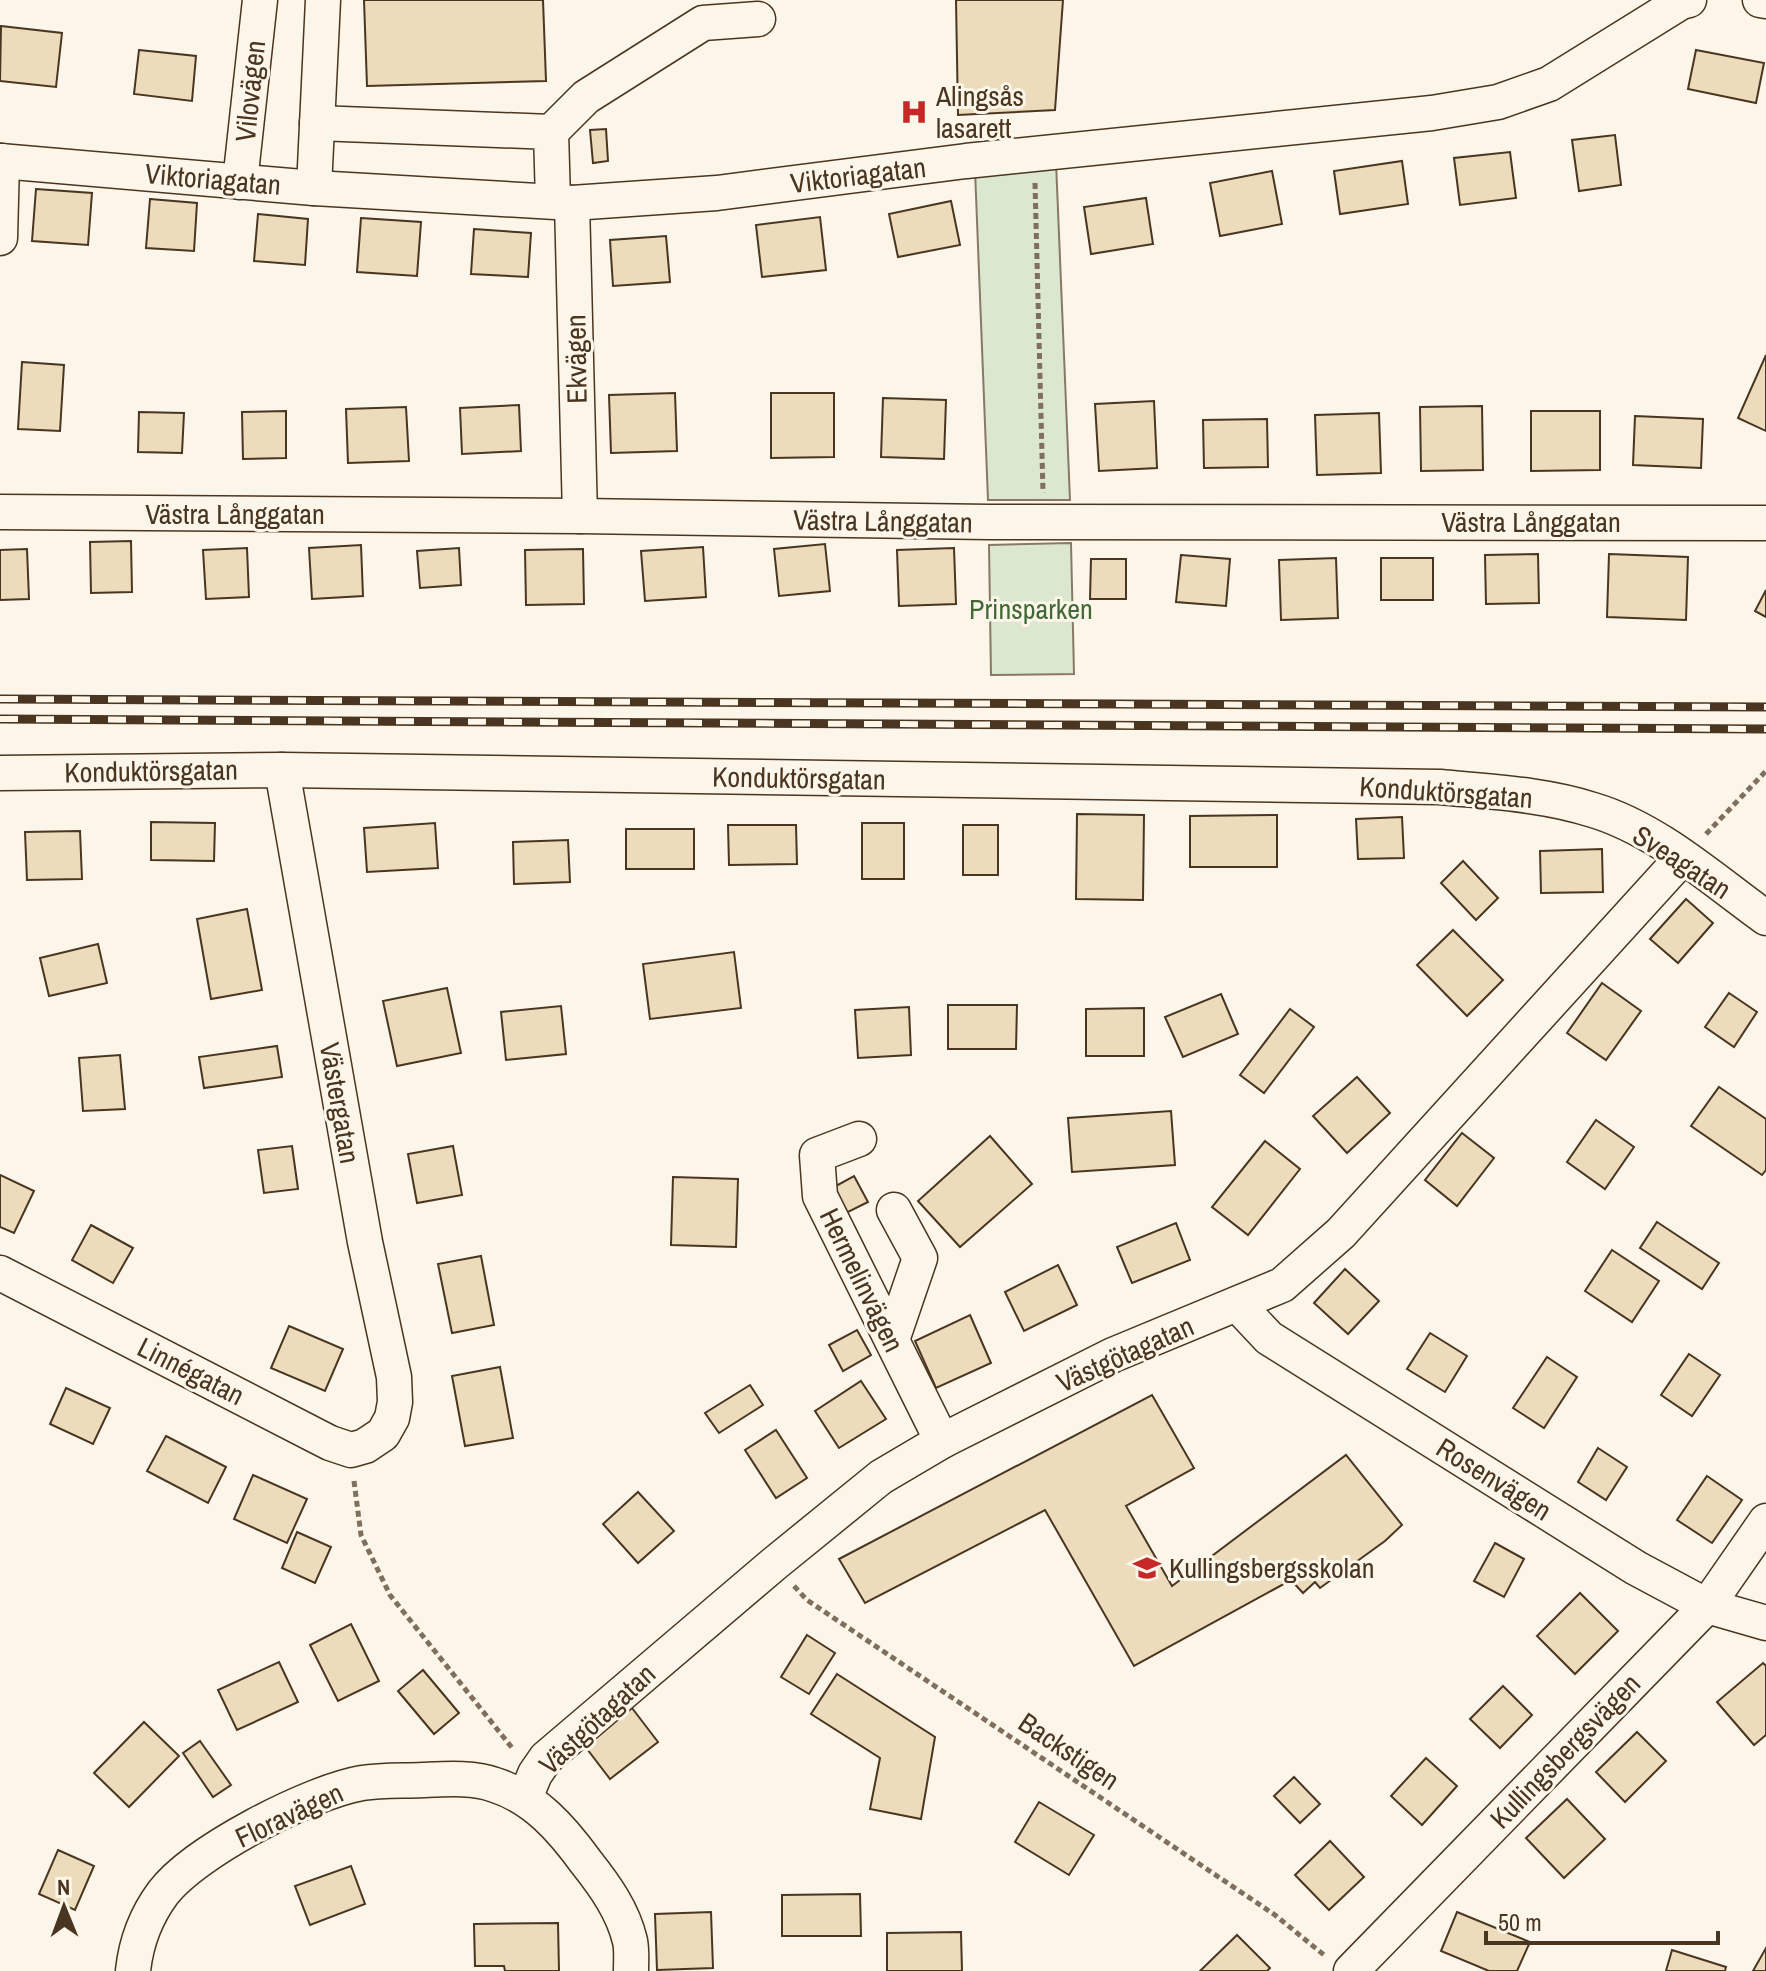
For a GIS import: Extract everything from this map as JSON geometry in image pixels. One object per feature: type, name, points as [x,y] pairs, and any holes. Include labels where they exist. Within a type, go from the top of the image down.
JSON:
[{"type":"street","name":"Vilovägen","points":[[240,182],[260,0]]},
{"type":"street","points":[[314,188],[323,0]]},
{"type":"street","points":[[1760,0],[1766,1]]},
{"type":"street","name":"Viktoriagatan","points":[[1,161],[314,188],[563,202],[717,193],[1034,154],[1432,113],[1498,102],[1549,84],[1684,1]]},
{"type":"street","points":[[317,123],[551,132],[586,97],[703,23],[758,19]]},
{"type":"street","name":"Ekvägen","points":[[551,132],[563,202],[580,516]]},
{"type":"street","points":[[0,238],[1,161]]},
{"type":"street","name":"Västra Långgatan","points":[[0,512],[1043,521],[1766,523]]},
{"type":"street","name":"Konduktörsgatan","points":[[0,773],[282,770],[1440,787],[1532,795],[1596,810]]},
{"type":"street","name":"Västergatan","points":[[282,770],[365,1242],[394,1377],[392,1418],[383,1434],[365,1446],[351,1450]]},
{"type":"street","name":"Sveagatan","points":[[1596,810],[1649,835],[1766,918]]},
{"type":"street","name":"Västgötagatan","points":[[530,1786],[546,1758],[881,1477],[942,1441],[1113,1355],[1282,1285],[1341,1233],[1682,858]]},
{"type":"street","name":"Hermelinvägen","points":[[859,1139],[817,1155],[820,1196],[942,1441]]},
{"type":"street","points":[[892,1340],[920,1258],[894,1210]]},
{"type":"street","name":"Linnégatan","points":[[0,1273],[330,1443],[351,1450]]},
{"type":"street","name":"Rosenvägen","points":[[1238,1305],[1269,1338],[1636,1568],[1707,1606],[1766,1623]]},
{"type":"street","name":"Kullingsbergsvägen","points":[[1341,1966],[1707,1606],[1766,1521]]},
{"type":"street","name":"Floravägen","points":[[133,1971],[135,1954],[147,1918],[165,1891],[192,1863],[279,1813],[316,1797],[362,1783],[448,1779],[530,1786],[611,1894],[631,1956]]},
{"type":"path","points":[[1034,154],[1043,521]]},
{"type":"path","points":[[1682,858],[1766,771]]},
{"type":"path","points":[[351,1450],[361,1535],[390,1595],[499,1733],[530,1786]]},
{"type":"path","name":"Backstigen","points":[[774,1564],[807,1600],[1275,1915],[1341,1966]]},
{"type":"green space","points":[[1056,162],[1070,500],[988,500],[975,170]]},
{"type":"green space","name":"Prinsparken","points":[[1071,543],[1074,674],[991,675],[989,545]]},
{"type":"building","points":[[364,0],[543,0],[546,81],[367,86]]},
{"type":"building","points":[[956,0],[1063,0],[1055,110],[958,115]]},
{"type":"building","points":[[1,26],[62,33],[56,87],[0,81]]},
{"type":"building","points":[[139,50],[196,56],[192,101],[134,94]]},
{"type":"building","points":[[1696,50],[1764,63],[1756,103],[1688,89]]},
{"type":"building","points":[[606,129],[608,161],[593,163],[590,130]]},
{"type":"building","points":[[1615,135],[1621,185],[1579,191],[1572,140]]},
{"type":"building","points":[[1510,152],[1516,198],[1460,205],[1454,158]]},
{"type":"building","points":[[1402,161],[1408,204],[1340,214],[1334,171]]},
{"type":"building","points":[[1272,171],[1282,224],[1220,236],[1210,183]]},
{"type":"building","points":[[36,189],[92,193],[88,245],[32,241]]},
{"type":"building","points":[[1146,198],[1153,244],[1091,254],[1084,207]]},
{"type":"building","points":[[150,199],[197,203],[194,251],[146,248]]},
{"type":"building","points":[[951,201],[960,245],[898,257],[889,214]]},
{"type":"building","points":[[258,214],[308,219],[305,265],[254,261]]},
{"type":"building","points":[[820,217],[826,270],[762,277],[756,225]]},
{"type":"building","points":[[361,218],[421,222],[417,276],[357,272]]},
{"type":"building","points":[[474,229],[531,233],[528,277],[471,274]]},
{"type":"building","points":[[666,236],[670,282],[613,286],[610,240]]},
{"type":"building","points":[[1766,355],[1766,431],[1738,418]]},
{"type":"building","points":[[22,362],[64,365],[60,431],[18,429]]},
{"type":"building","points":[[675,393],[677,451],[611,453],[609,395]]},
{"type":"building","points":[[771,393],[834,393],[834,457],[771,458]]},
{"type":"building","points":[[883,398],[946,400],[944,459],[881,457]]},
{"type":"building","points":[[1154,401],[1157,468],[1099,471],[1095,404]]},
{"type":"building","points":[[519,405],[521,451],[462,454],[460,408]]},
{"type":"building","points":[[1482,406],[1483,470],[1421,471],[1420,407]]},
{"type":"building","points":[[406,407],[409,461],[348,463],[346,409]]},
{"type":"building","points":[[286,411],[286,458],[243,459],[242,412]]},
{"type":"building","points":[[1531,411],[1600,411],[1600,470],[1531,471]]},
{"type":"building","points":[[139,412],[184,413],[182,453],[138,452]]},
{"type":"building","points":[[1379,413],[1381,473],[1317,475],[1315,415]]},
{"type":"building","points":[[1635,416],[1703,419],[1701,468],[1633,465]]},
{"type":"building","points":[[1267,419],[1268,467],[1204,468],[1203,420]]},
{"type":"building","points":[[131,541],[132,592],[91,593],[90,542]]},
{"type":"building","points":[[825,544],[830,591],[779,596],[774,549]]},
{"type":"building","points":[[361,545],[363,596],[312,599],[309,548]]},
{"type":"building","points":[[703,547],[706,597],[645,601],[641,551]]},
{"type":"building","points":[[247,548],[249,597],[206,599],[203,550]]},
{"type":"building","points":[[459,548],[461,585],[420,588],[417,551]]},
{"type":"building","points":[[954,548],[956,604],[899,606],[897,550]]},
{"type":"building","points":[[27,549],[29,599],[0,600],[0,550]]},
{"type":"building","points":[[583,549],[584,604],[526,605],[525,550]]},
{"type":"building","points":[[1538,554],[1539,603],[1486,604],[1485,555]]},
{"type":"building","points":[[1609,554],[1688,557],[1686,620],[1607,617]]},
{"type":"building","points":[[1181,555],[1230,559],[1226,606],[1176,602]]},
{"type":"building","points":[[1336,558],[1338,618],[1281,620],[1279,560]]},
{"type":"building","points":[[1381,558],[1433,558],[1433,600],[1381,600]]},
{"type":"building","points":[[1091,559],[1126,559],[1126,599],[1090,599]]},
{"type":"building","points":[[1766,590],[1766,617],[1755,611]]},
{"type":"building","points":[[1077,814],[1144,815],[1143,900],[1076,899]]},
{"type":"building","points":[[1277,815],[1277,867],[1190,867],[1190,816]]},
{"type":"building","points":[[1402,817],[1404,858],[1358,859],[1356,819]]},
{"type":"building","points":[[151,822],[215,823],[214,861],[151,860]]},
{"type":"building","points":[[435,823],[438,868],[367,872],[364,828]]},
{"type":"building","points":[[862,823],[904,823],[904,879],[862,879]]},
{"type":"building","points":[[728,825],[796,825],[797,864],[729,865]]},
{"type":"building","points":[[963,825],[998,825],[998,875],[963,875]]},
{"type":"building","points":[[626,829],[694,829],[694,869],[626,869]]},
{"type":"building","points":[[80,831],[82,879],[27,880],[25,832]]},
{"type":"building","points":[[568,840],[570,882],[514,884],[513,842]]},
{"type":"building","points":[[1602,849],[1603,892],[1541,893],[1540,851]]},
{"type":"building","points":[[1463,861],[1498,898],[1476,920],[1441,883]]},
{"type":"building","points":[[1686,899],[1713,923],[1678,963],[1650,939]]},
{"type":"building","points":[[247,909],[262,990],[211,999],[197,919]]},
{"type":"building","points":[[1453,930],[1503,980],[1467,1016],[1417,965]]},
{"type":"building","points":[[98,944],[107,983],[49,996],[40,958]]},
{"type":"building","points":[[734,952],[741,1008],[650,1019],[643,964]]},
{"type":"building","points":[[1602,983],[1641,1011],[1606,1060],[1567,1033]]},
{"type":"building","points":[[447,988],[461,1053],[397,1066],[383,1001]]},
{"type":"building","points":[[1729,993],[1757,1012],[1734,1047],[1705,1027]]},
{"type":"building","points":[[1221,994],[1238,1034],[1183,1057],[1165,1017]]},
{"type":"building","points":[[948,1005],[1017,1005],[1016,1049],[948,1049]]},
{"type":"building","points":[[561,1006],[566,1054],[506,1060],[501,1012]]},
{"type":"building","points":[[909,1007],[911,1055],[858,1058],[855,1010]]},
{"type":"building","points":[[1144,1008],[1144,1056],[1086,1056],[1086,1009]]},
{"type":"building","points":[[1290,1009],[1314,1027],[1264,1093],[1240,1075]]},
{"type":"building","points":[[277,1046],[282,1077],[204,1088],[199,1057]]},
{"type":"building","points":[[120,1055],[125,1109],[83,1111],[79,1058]]},
{"type":"building","points":[[1357,1077],[1390,1113],[1347,1153],[1313,1116]]},
{"type":"building","points":[[1719,1087],[1766,1119],[1766,1170],[1762,1175],[1691,1126]]},
{"type":"building","points":[[1171,1111],[1175,1165],[1072,1172],[1068,1118]]},
{"type":"building","points":[[1596,1120],[1634,1147],[1605,1189],[1567,1162]]},
{"type":"building","points":[[1462,1133],[1494,1158],[1457,1206],[1425,1180]]},
{"type":"building","points":[[990,1136],[1032,1184],[960,1247],[918,1201]]},
{"type":"building","points":[[1265,1141],[1300,1169],[1248,1235],[1212,1207]]},
{"type":"building","points":[[292,1146],[298,1189],[264,1193],[258,1150]]},
{"type":"building","points":[[453,1146],[462,1195],[417,1203],[408,1154]]},
{"type":"building","points":[[0,1175],[34,1191],[14,1233],[0,1227]]},
{"type":"building","points":[[854,1176],[868,1202],[846,1213],[834,1187]]},
{"type":"building","points":[[673,1177],[738,1179],[736,1247],[671,1245]]},
{"type":"building","points":[[1657,1222],[1719,1263],[1702,1289],[1640,1248]]},
{"type":"building","points":[[1176,1223],[1190,1260],[1132,1283],[1117,1247]]},
{"type":"building","points":[[91,1225],[133,1248],[113,1283],[72,1260]]},
{"type":"building","points":[[1612,1250],[1659,1281],[1632,1322],[1585,1291]]},
{"type":"building","points":[[481,1256],[494,1325],[452,1333],[438,1264]]},
{"type":"building","points":[[1058,1265],[1077,1305],[1024,1331],[1005,1292]]},
{"type":"building","points":[[1345,1269],[1379,1301],[1348,1334],[1314,1303]]},
{"type":"building","points":[[970,1315],[991,1363],[936,1388],[915,1341]]},
{"type":"building","points":[[289,1326],[343,1349],[325,1391],[271,1368]]},
{"type":"building","points":[[857,1330],[871,1355],[843,1371],[829,1345]]},
{"type":"building","points":[[1430,1333],[1467,1356],[1445,1392],[1407,1369]]},
{"type":"building","points":[[1689,1354],[1720,1375],[1692,1416],[1661,1395]]},
{"type":"building","points":[[1547,1357],[1577,1377],[1544,1428],[1513,1408]]},
{"type":"building","points":[[500,1367],[513,1438],[465,1446],[452,1376]]},
{"type":"building","points":[[861,1381],[886,1419],[839,1448],[815,1411]]},
{"type":"building","points":[[750,1385],[763,1405],[719,1433],[705,1413]]},
{"type":"building","points":[[66,1388],[110,1408],[93,1444],[50,1424]]},
{"type":"building","points":[[1152,1395],[1194,1468],[1126,1506],[1172,1586],[1346,1455],[1402,1525],[1320,1588],[1315,1582],[1303,1593],[1291,1580],[1134,1666],[1045,1510],[865,1603],[839,1559]]},
{"type":"building","points":[[776,1430],[807,1478],[776,1498],[745,1450]]},
{"type":"building","points":[[166,1436],[226,1467],[208,1503],[147,1471]]},
{"type":"building","points":[[1598,1448],[1627,1467],[1606,1500],[1578,1482]]},
{"type":"building","points":[[253,1475],[307,1499],[287,1543],[234,1519]]},
{"type":"building","points":[[1707,1476],[1742,1500],[1712,1543],[1677,1520]]},
{"type":"building","points":[[638,1492],[674,1531],[638,1563],[603,1524]]},
{"type":"building","points":[[297,1532],[331,1547],[315,1583],[282,1568]]},
{"type":"building","points":[[1495,1543],[1524,1559],[1504,1597],[1474,1581]]},
{"type":"building","points":[[1580,1593],[1618,1631],[1575,1674],[1537,1636]]},
{"type":"building","points":[[351,1624],[379,1681],[338,1701],[310,1645]]},
{"type":"building","points":[[807,1635],[835,1653],[809,1694],[781,1677]]},
{"type":"building","points":[[279,1662],[298,1702],[237,1730],[218,1690]]},
{"type":"building","points":[[1763,1663],[1766,1666],[1766,1735],[1754,1745],[1717,1702]]},
{"type":"building","points":[[423,1670],[459,1713],[434,1734],[398,1691]]},
{"type":"building","points":[[837,1674],[935,1737],[921,1819],[870,1809],[880,1758],[811,1714]]},
{"type":"building","points":[[1503,1686],[1532,1715],[1500,1748],[1470,1719]]},
{"type":"building","points":[[632,1708],[658,1742],[610,1779],[584,1745]]},
{"type":"building","points":[[144,1722],[179,1756],[129,1807],[94,1773]]},
{"type":"building","points":[[1637,1732],[1666,1761],[1625,1802],[1596,1772]]},
{"type":"building","points":[[200,1741],[231,1785],[213,1797],[183,1753]]},
{"type":"building","points":[[1426,1758],[1457,1786],[1422,1825],[1391,1796]]},
{"type":"building","points":[[1294,1777],[1320,1804],[1300,1823],[1274,1796]]},
{"type":"building","points":[[1567,1799],[1605,1839],[1564,1878],[1526,1838]]},
{"type":"building","points":[[1039,1802],[1094,1835],[1069,1875],[1015,1842]]},
{"type":"building","points":[[1330,1841],[1364,1877],[1329,1910],[1295,1875]]},
{"type":"building","points":[[58,1850],[94,1866],[75,1910],[39,1894]]},
{"type":"building","points":[[351,1866],[365,1904],[310,1925],[295,1886]]},
{"type":"building","points":[[860,1894],[861,1936],[782,1936],[782,1895]]},
{"type":"building","points":[[711,1912],[713,1968],[657,1970],[655,1914]]},
{"type":"building","points":[[1457,1912],[1530,1942],[1517,1971],[1489,1971],[1441,1951]]},
{"type":"building","points":[[558,1923],[559,1971],[505,1971],[504,1966],[475,1966],[474,1924]]},
{"type":"building","points":[[961,1932],[962,1971],[887,1971],[887,1933]]},
{"type":"building","points":[[1237,1935],[1270,1968],[1267,1971],[1200,1971]]},
{"type":"building","points":[[1766,1948],[1766,1971],[1753,1971]]},
{"type":"building","points":[[1672,1950],[1726,1967],[1725,1971],[1666,1971]]},
{"type":"railway","points":[[0,699],[1766,707]]},
{"type":"railway","points":[[0,719],[1766,729]]},
{"type":"place","name":"Alingsås lasarett","points":[[914,112]]},
{"type":"place","name":"Kullingsbergsskolan","points":[[1147,1568]]}]
